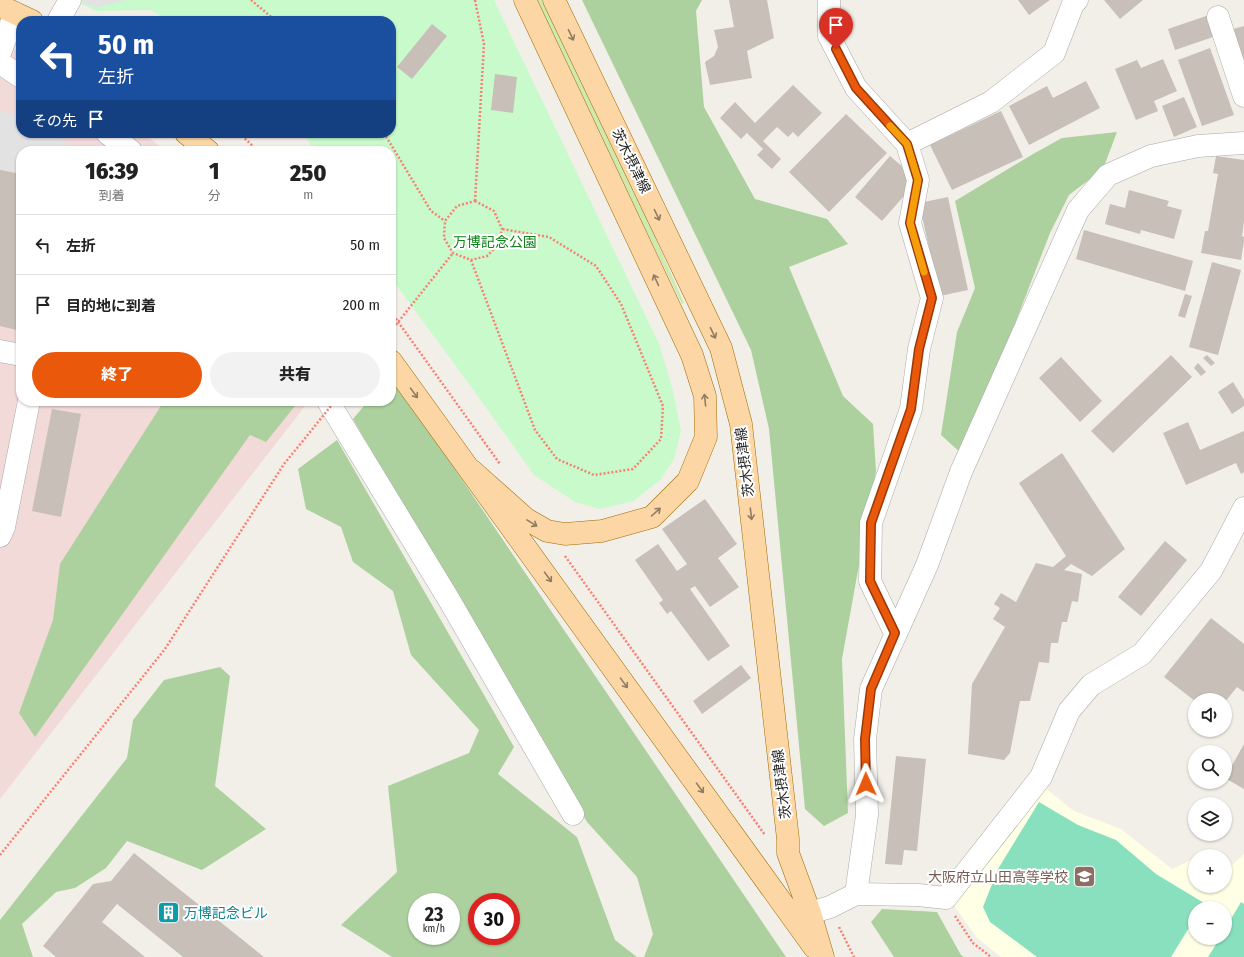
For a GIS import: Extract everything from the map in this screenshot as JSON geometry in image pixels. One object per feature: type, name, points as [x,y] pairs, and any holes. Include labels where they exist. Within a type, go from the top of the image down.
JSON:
[{"type":"main road","name":"茨木摂津線","points":[[471,470],[526,519],[547,531],[565,534],[602,531],[652,516],[688,481],[706,437],[705,396],[692,355],[525,0]]},
{"type":"main road","name":"茨木摂津線","points":[[554,0],[721,348],[741,424],[788,839],[788,853],[810,913],[822,957]]},
{"type":"main road","points":[[192,138],[202,146]]},
{"type":"main road","name":"茨木摂津線","points":[[396,368],[822,957]]},
{"type":"street","points":[[61,16],[70,0]]},
{"type":"street","points":[[829,0],[829,36],[856,88],[907,144],[918,180],[910,223],[932,298],[919,349],[911,409],[871,523],[870,581],[895,633]]},
{"type":"street","points":[[907,144],[991,102],[1054,53],[1077,0]]},
{"type":"street","points":[[0,53],[16,13]]},
{"type":"street","points":[[1218,17],[1244,96]]},
{"type":"street","points":[[0,63],[16,74]]},
{"type":"street","points":[[114,138],[124,146]]},
{"type":"street","points":[[856,894],[867,815],[865,739],[871,689],[927,565],[961,472],[1078,210],[1108,175],[1151,156],[1198,146],[1244,143]]},
{"type":"street","points":[[0,351],[16,354]]},
{"type":"street","points":[[0,536],[4,527],[28,406]]},
{"type":"street","points":[[331,406],[448,598],[573,814]]},
{"type":"street","points":[[810,913],[830,907],[856,894],[918,895],[946,898],[1041,777],[1069,711],[1091,685],[1142,654],[1212,571],[1244,508]]},
{"type":"path","points":[[251,0],[270,16]]},
{"type":"path","points":[[475,0],[484,44],[475,201]]},
{"type":"path","points":[[244,138],[253,146]]},
{"type":"path","points":[[396,153],[431,211],[445,221]]},
{"type":"path","points":[[475,201],[494,211],[502,229],[498,245],[487,256],[471,260],[454,253],[444,238],[445,221],[457,206],[475,201]]},
{"type":"path","points":[[471,260],[534,430],[557,459],[594,475],[633,469],[661,439],[663,406],[621,304],[596,266],[549,237],[502,229]]},
{"type":"path","points":[[396,325],[454,253]]},
{"type":"path","points":[[396,319],[503,469]]},
{"type":"path","points":[[0,855],[165,650],[284,464],[331,406]]},
{"type":"path","points":[[562,551],[766,836]]},
{"type":"path","points":[[946,898],[948,906],[973,943],[991,957]]},
{"type":"path","points":[[838,925],[854,957]]},
{"type":"shaded area","points":[[79,0],[126,0],[95,8]]},
{"type":"shaded area","points":[[0,41],[16,50],[16,138],[149,138],[160,146],[16,146],[16,406],[305,406],[0,799]]},
{"type":"shaded area","points":[[0,111],[16,115],[16,138],[63,138],[69,146],[16,146],[16,173],[0,170]]},
{"type":"shaded area","name":"大阪府立山田高等学校","points":[[1044,787],[1074,811],[1121,829],[1172,869],[1188,861],[1188,893],[1232,893],[1232,865],[1244,854],[1244,957],[1001,957],[977,938],[953,904]]},
{"type":"green space","name":"万博記念公園","points":[[73,0],[494,0],[660,346],[673,391],[681,431],[674,459],[661,479],[634,501],[600,509],[575,502],[534,475],[396,285],[396,146],[311,146],[306,138],[396,138],[396,16],[161,16],[150,10],[96,11]]},
{"type":"green space","points":[[533,0],[542,0],[636,194],[684,303],[682,304]]},
{"type":"green space","points":[[582,0],[702,0],[696,11],[704,107],[755,199],[827,219],[848,244],[789,267],[843,396],[873,424],[876,471],[842,659],[848,813],[824,826],[805,809],[769,429],[751,350]]},
{"type":"green space","points":[[1117,132],[1103,169],[1069,195],[1050,233],[964,456],[941,435],[957,332],[975,288],[955,201],[1062,138]]},
{"type":"green space","points":[[396,382],[786,957],[644,957],[653,934],[637,877],[587,822],[353,419],[364,406],[396,406]]},
{"type":"green space","points":[[161,406],[295,406],[266,442],[250,435],[35,737],[19,713],[53,620],[60,564]]},
{"type":"green space","points":[[337,440],[514,747],[498,774],[577,837],[615,940],[637,957],[392,957],[341,925],[397,872],[388,786],[469,753],[479,730],[411,655],[393,591],[353,562],[341,527],[306,509],[298,469]]},
{"type":"green space","points":[[220,667],[230,676],[215,786],[266,829],[202,870],[127,841],[106,868],[75,888],[56,892],[22,924],[33,957],[0,957],[0,920],[127,758],[133,720],[164,680]]},
{"type":"green space","name":"大阪府立山田高等学校","points":[[1039,802],[1078,825],[1116,840],[1156,874],[1201,901],[1188,901],[1188,929],[1171,957],[1037,957],[990,922],[983,907],[998,869]]},
{"type":"green space","points":[[1241,902],[1244,904],[1244,957],[1208,957],[1216,945],[1232,945],[1232,917]]},
{"type":"green space","points":[[882,909],[937,912],[961,955],[964,957],[894,957],[871,922]]},
{"type":"building","points":[[729,0],[767,0],[774,38],[747,51],[752,78],[710,85],[705,62],[714,56],[718,47],[714,30],[734,27]]},
{"type":"building","points":[[1018,0],[1050,0],[1029,15]]},
{"type":"building","points":[[1104,0],[1143,0],[1120,19]]},
{"type":"building","points":[[1209,15],[1216,36],[1175,50],[1168,29]]},
{"type":"building","points":[[432,24],[447,36],[412,79],[397,67]]},
{"type":"building","points":[[1244,26],[1244,59],[1242,60],[1233,29]]},
{"type":"building","points":[[1210,48],[1234,115],[1202,126],[1178,60]]},
{"type":"building","points":[[1163,59],[1177,91],[1154,101],[1158,111],[1136,120],[1115,69],[1137,60],[1141,68]]},
{"type":"building","points":[[495,74],[517,77],[513,113],[491,110]]},
{"type":"building","points":[[1086,81],[1100,108],[1029,145],[1009,106],[1047,86],[1053,98]]},
{"type":"building","points":[[793,85],[822,113],[798,137],[793,132],[788,137],[777,127],[763,141],[781,159],[772,169],[757,155],[763,149],[747,133],[741,139],[720,118],[735,102],[755,123]]},
{"type":"building","points":[[1184,97],[1197,127],[1174,137],[1162,106]]},
{"type":"building","points":[[1001,111],[1023,157],[952,190],[930,145]]},
{"type":"building","points":[[846,114],[887,153],[829,212],[789,172]]},
{"type":"building","points":[[890,156],[918,180],[882,221],[855,197]]},
{"type":"building","points":[[1216,156],[1244,160],[1244,221],[1242,236],[1244,237],[1244,241],[1241,260],[1201,253],[1205,231],[1208,231],[1218,174],[1213,173]]},
{"type":"building","points":[[0,170],[16,173],[16,330],[0,326]]},
{"type":"building","points":[[1129,190],[1169,201],[1167,206],[1182,210],[1174,239],[1141,230],[1140,234],[1105,224],[1110,204],[1125,208]]},
{"type":"building","points":[[948,197],[968,290],[940,296],[919,203]]},
{"type":"building","points":[[1084,230],[1193,261],[1185,291],[1076,259]]},
{"type":"building","points":[[1212,262],[1241,270],[1218,355],[1189,347]]},
{"type":"building","points":[[1185,294],[1192,296],[1185,318],[1178,316]]},
{"type":"building","points":[[1171,355],[1192,377],[1113,453],[1091,431]]},
{"type":"building","points":[[1207,355],[1215,363],[1211,366],[1203,358]]},
{"type":"building","points":[[1061,357],[1102,401],[1080,422],[1039,378]]},
{"type":"building","points":[[1198,363],[1206,372],[1201,376],[1194,368]]},
{"type":"building","points":[[1233,382],[1244,400],[1244,406],[1232,414],[1218,392]]},
{"type":"building","points":[[52,409],[81,414],[61,517],[32,511]]},
{"type":"building","points":[[1188,422],[1200,450],[1244,431],[1244,472],[1241,474],[1236,463],[1186,485],[1163,433]]},
{"type":"building","points":[[1062,453],[1125,549],[1092,576],[1071,564],[1064,570],[1082,574],[1078,602],[1072,601],[1067,622],[1062,622],[1058,643],[1051,643],[1049,663],[1039,662],[1030,701],[1020,701],[1010,753],[1004,760],[968,754],[972,684],[1005,627],[993,619],[1000,608],[994,604],[1001,593],[1016,602],[1036,563],[1053,567],[1066,556],[1019,483]]},
{"type":"building","points":[[705,499],[737,544],[718,558],[739,587],[710,607],[695,586],[690,589],[730,646],[708,661],[671,611],[667,614],[659,603],[663,600],[635,560],[658,544],[677,571],[687,564],[662,529]]},
{"type":"building","points":[[1165,541],[1187,560],[1141,616],[1118,597]]},
{"type":"building","points":[[1211,618],[1244,644],[1244,692],[1237,687],[1232,693],[1188,693],[1188,696],[1164,677]]},
{"type":"building","points":[[741,665],[751,678],[702,714],[693,701]]},
{"type":"building","points":[[1244,744],[1244,789],[1232,782],[1232,765]]},
{"type":"building","points":[[896,756],[926,759],[917,851],[904,850],[902,865],[885,864]]},
{"type":"building","name":"万博記念ビル","points":[[134,853],[264,957],[183,957],[117,904],[102,922],[145,957],[56,957],[43,946],[93,884],[111,881]]},
{"type":"slow traffic","points":[[890,126],[907,144],[918,180],[910,223],[924,272]]},
{"type":"place","name":"大阪府立山田高等学校","points":[[1084,877]]},
{"type":"place","name":"万博記念ビル","points":[[169,913]]},
{"type":"route","points":[[836,49],[856,88],[907,144],[918,180],[910,223],[932,298],[919,349],[911,409],[871,523],[870,581],[895,633],[871,689],[865,739],[866,784]]}]
